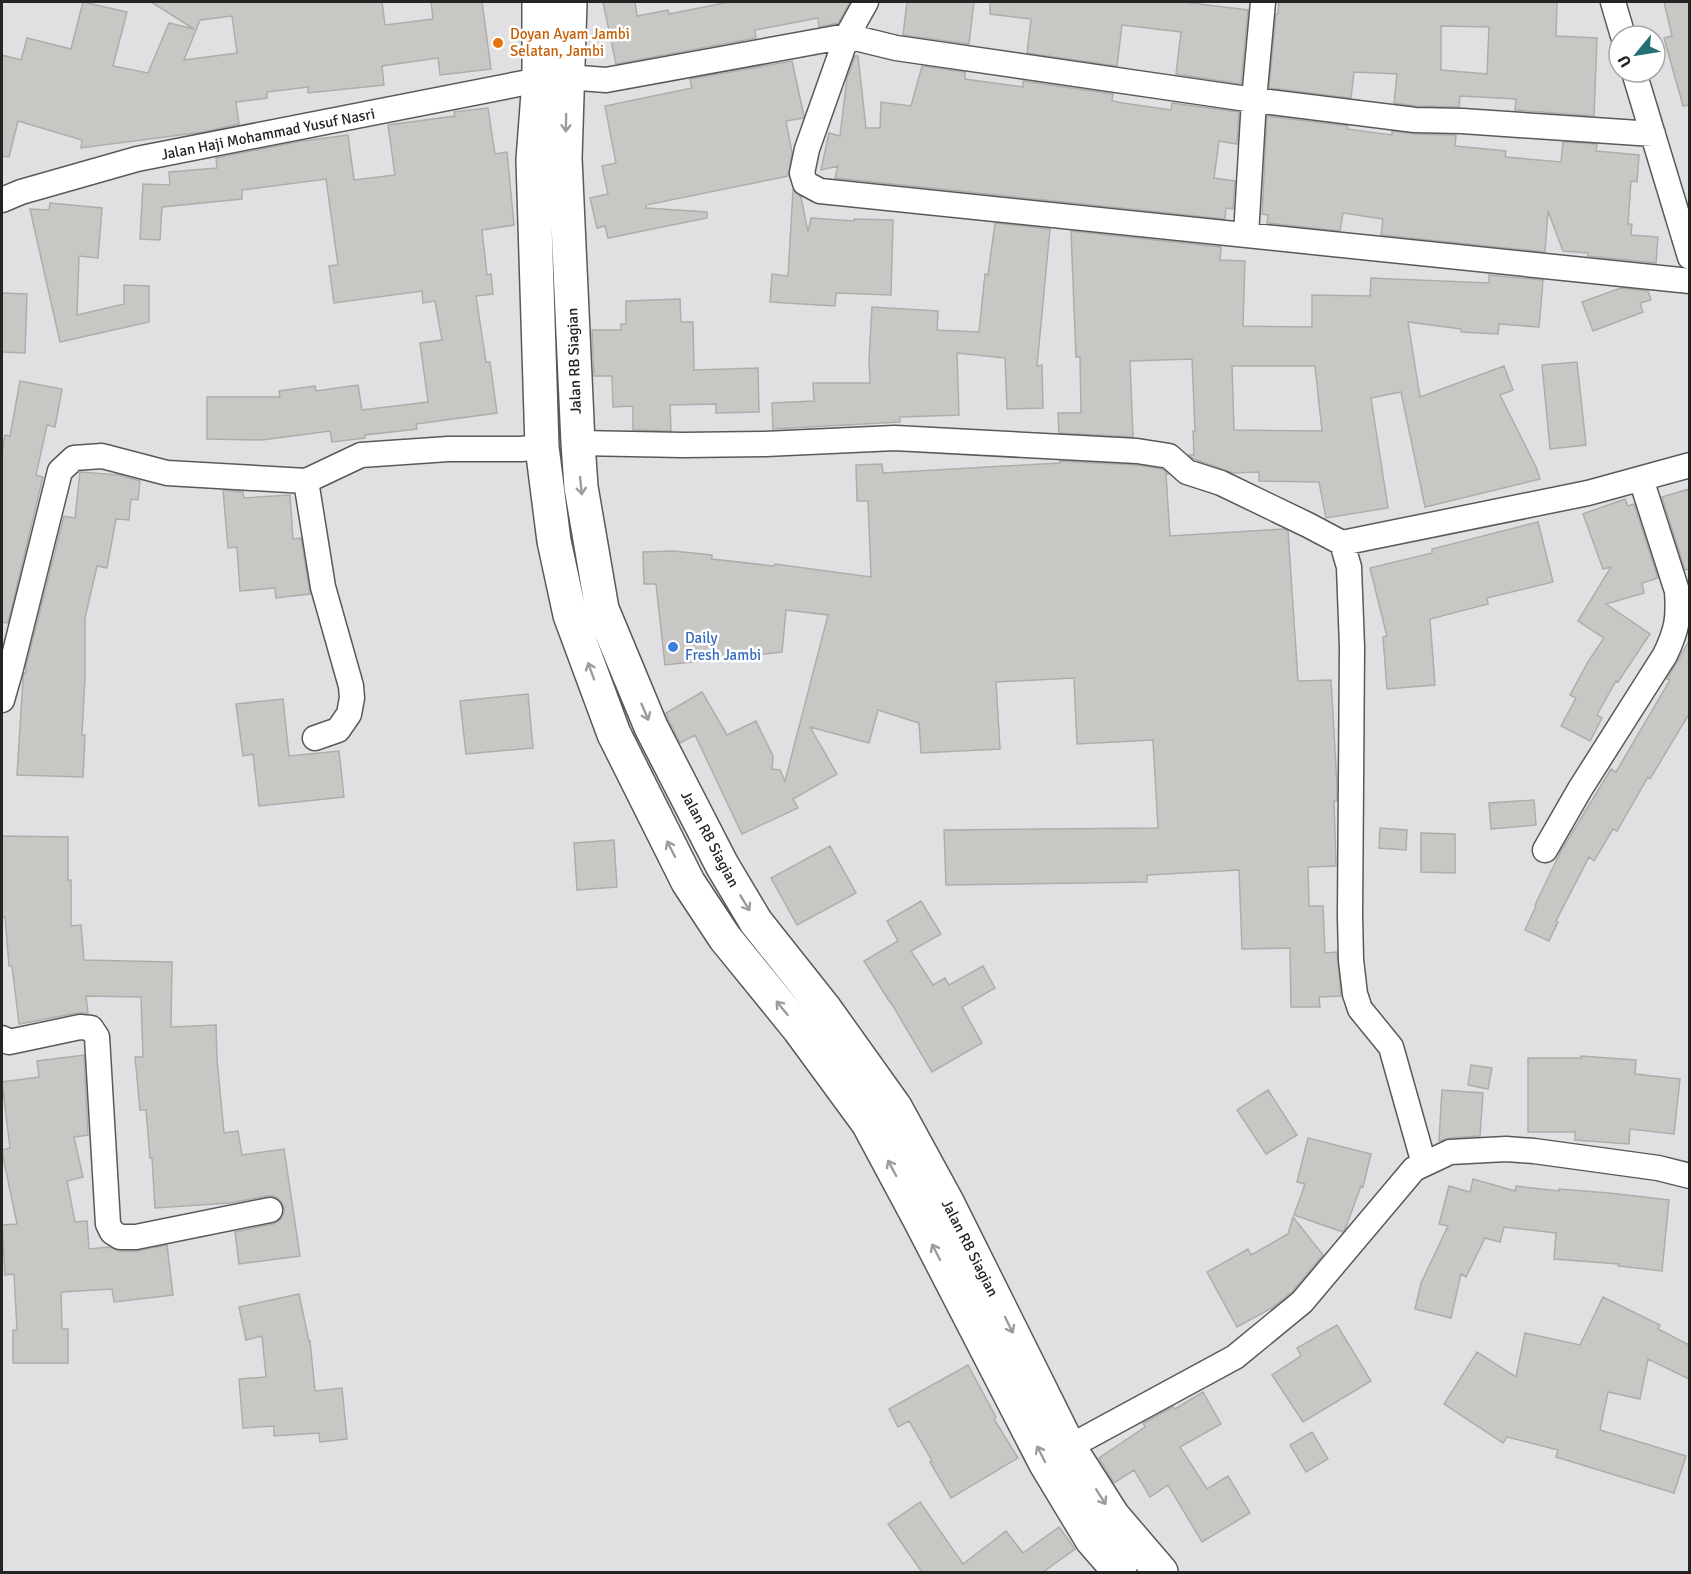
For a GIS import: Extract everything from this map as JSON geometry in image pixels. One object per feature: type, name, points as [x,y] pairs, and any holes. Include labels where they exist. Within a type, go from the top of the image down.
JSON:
[{"type":"highway","name":"Jalan RB Siagian","points":[[539,2],[565,158],[581,488],[602,609],[651,727],[722,865],[756,922],[825,1009],[881,1115],[920,1220],[1046,1464],[1092,1540],[1120,1572]]},
{"type":"highway","name":"Jalan RB Siagian","points":[[570,2],[533,160],[542,447],[554,541],[570,615],[614,734],[688,882],[725,939],[799,1029],[881,1115],[948,1204],[1070,1447],[1113,1516],[1161,1572]]},
{"type":"street","points":[[866,2],[847,36],[807,149],[802,173],[806,183],[820,191],[1689,281]]},
{"type":"street","points":[[1246,236],[1254,100],[1263,2]]},
{"type":"street","points":[[1613,2],[1619,24]]},
{"type":"street","name":"Jalan Haji Mohammad Yusuf Nasri","points":[[2,200],[21,192],[137,159],[553,79],[606,80],[847,36]]},
{"type":"street","points":[[847,36],[896,48],[1254,100],[1415,120],[1653,134]]},
{"type":"street","points":[[1638,84],[1689,255]]},
{"type":"street","points":[[578,443],[765,444],[895,438],[1137,451],[1169,456],[1187,472],[1221,483],[1342,543],[1576,495],[1689,465]]},
{"type":"street","points":[[2,700],[60,471],[74,458],[102,456],[166,473],[306,482],[361,455],[448,449],[542,447]]},
{"type":"street","points":[[1545,850],[1580,789],[1665,655],[1675,634],[1678,610],[1677,591],[1641,479]]},
{"type":"street","points":[[306,482],[323,587],[351,686],[352,698],[349,714],[338,729],[315,738]]},
{"type":"street","points":[[1342,543],[1349,567],[1352,647],[1350,916],[1351,960],[1355,994],[1360,1009],[1391,1047],[1424,1164]]},
{"type":"street","points":[[2,1038],[9,1042],[80,1027],[91,1028],[97,1037],[108,1224],[112,1233],[120,1237],[136,1237],[270,1209]]},
{"type":"street","points":[[1070,1447],[1235,1357],[1302,1302],[1414,1169],[1450,1152],[1506,1149],[1534,1151],[1658,1168],[1689,1176]]},
{"type":"building","points":[[83,2],[127,12],[113,66],[148,73],[169,23],[194,29],[151,2],[382,2],[385,25],[433,19],[431,2],[482,2],[491,69],[440,75],[438,58],[382,66],[384,85],[308,93],[308,87],[267,92],[267,98],[236,102],[239,124],[203,132],[81,148],[82,140],[18,121],[9,157],[2,156],[2,55],[21,60],[27,38],[71,49]],"holes":[[[232,16],[237,53],[184,60],[200,20]]]},
{"type":"building","points":[[603,2],[635,2],[637,16],[668,10],[669,14],[729,2],[850,2],[838,23],[819,27],[818,18],[755,30],[756,38],[616,64]]},
{"type":"building","points":[[907,2],[974,2],[969,44],[903,35]]},
{"type":"building","points":[[990,2],[1183,2],[1248,10],[1241,84],[1176,74],[1181,32],[1122,25],[1117,66],[1027,53],[1031,19],[990,14]]},
{"type":"building","points":[[1279,2],[1557,2],[1556,36],[1597,38],[1594,116],[1515,110],[1516,99],[1460,96],[1459,107],[1394,103],[1397,74],[1354,72],[1351,98],[1269,88],[1276,14],[1278,14]],"holes":[[[1441,26],[1489,27],[1487,74],[1441,70]]]},
{"type":"building","points":[[1664,2],[1689,2],[1689,105],[1683,106],[1667,49],[1667,37],[1672,36]]},
{"type":"building","points":[[855,56],[858,56],[866,128],[880,128],[881,102],[911,106],[922,66],[965,72],[965,79],[1023,87],[1023,81],[1113,94],[1112,101],[1171,110],[1172,103],[1239,112],[1237,144],[1219,141],[1214,178],[1235,181],[1233,209],[1226,208],[1225,219],[835,178],[838,166],[821,170],[829,133],[840,136],[847,78]]},
{"type":"building","points":[[792,61],[804,116],[786,121],[792,152],[788,176],[646,205],[646,208],[707,212],[707,218],[608,238],[605,226],[597,228],[590,198],[608,194],[602,166],[616,163],[605,106],[692,88],[690,79]]},
{"type":"building","points":[[488,108],[495,154],[507,152],[514,225],[482,230],[487,275],[491,274],[493,294],[476,296],[486,362],[490,362],[497,413],[416,424],[417,429],[365,435],[365,438],[332,442],[330,431],[262,440],[207,439],[207,397],[280,397],[279,391],[315,386],[316,391],[358,385],[362,410],[428,402],[420,343],[442,340],[435,301],[423,303],[422,291],[334,303],[329,266],[338,265],[326,179],[242,190],[242,199],[162,207],[160,240],[140,239],[143,184],[170,185],[169,172],[217,168],[216,158],[302,141],[348,135],[354,180],[395,175],[388,125],[455,116],[454,112]]},
{"type":"building","points":[[1267,116],[1348,126],[1347,129],[1392,135],[1392,131],[1456,135],[1455,146],[1506,151],[1505,157],[1561,162],[1563,142],[1597,144],[1596,151],[1639,155],[1637,182],[1631,181],[1628,224],[1632,224],[1631,235],[1658,237],[1656,263],[1563,251],[1548,211],[1545,252],[1381,235],[1383,219],[1343,213],[1340,231],[1267,223],[1268,215],[1262,214]]},
{"type":"building","points":[[793,190],[801,197],[808,232],[811,218],[854,221],[854,219],[893,220],[891,295],[836,293],[835,306],[770,302],[772,274],[788,276]]},
{"type":"building","points":[[50,203],[102,208],[98,258],[79,256],[77,315],[124,304],[124,285],[149,286],[149,322],[60,342],[30,209],[49,210]]},
{"type":"building","points":[[995,223],[1050,229],[1037,366],[1042,365],[1043,408],[1007,409],[1005,358],[957,353],[959,415],[900,417],[900,422],[773,429],[772,403],[814,401],[813,383],[870,383],[872,307],[938,311],[937,330],[979,332],[985,274],[988,275]]},
{"type":"building","points":[[1071,231],[1221,247],[1220,260],[1245,261],[1243,326],[1312,327],[1312,295],[1370,296],[1371,278],[1489,283],[1489,275],[1543,280],[1539,327],[1499,324],[1498,334],[1461,332],[1461,329],[1408,322],[1420,397],[1504,366],[1513,390],[1500,395],[1540,479],[1425,507],[1401,392],[1371,398],[1388,508],[1326,518],[1319,482],[1259,481],[1259,472],[1233,473],[1194,459],[1189,455],[1194,455],[1193,431],[1195,431],[1192,359],[1130,361],[1133,437],[1059,433],[1058,413],[1081,413],[1080,357],[1076,357]],"holes":[[[1232,366],[1315,366],[1322,431],[1234,430]]]},
{"type":"building","points":[[1621,288],[1648,291],[1651,300],[1640,303],[1643,312],[1593,331],[1582,302]]},
{"type":"building","points":[[2,293],[27,294],[25,353],[2,352]]},
{"type":"building","points":[[680,299],[681,322],[693,322],[694,370],[758,368],[759,412],[716,413],[716,404],[670,405],[671,431],[633,430],[633,406],[613,407],[612,376],[594,376],[592,330],[621,330],[621,324],[626,324],[626,301]]},
{"type":"building","points":[[1577,362],[1586,445],[1550,449],[1542,365]]},
{"type":"building","points":[[20,381],[62,389],[55,427],[47,425],[36,475],[43,477],[8,623],[2,622],[2,453],[5,435],[10,436]]},
{"type":"building","points":[[1060,461],[1136,465],[1163,469],[1168,474],[1166,474],[1170,536],[1284,529],[1288,531],[1298,681],[1331,680],[1337,785],[1337,801],[1334,801],[1336,866],[1308,867],[1309,906],[1323,906],[1325,953],[1337,952],[1341,996],[1319,997],[1320,1007],[1291,1007],[1290,948],[1242,949],[1239,870],[1147,875],[1147,882],[946,885],[944,830],[1158,828],[1153,740],[1077,744],[1074,678],[996,682],[1000,749],[921,753],[919,723],[878,710],[869,743],[810,727],[837,774],[793,799],[798,808],[742,834],[695,735],[680,743],[668,719],[666,713],[702,692],[727,735],[756,721],[773,756],[772,769],[780,770],[785,781],[828,615],[786,610],[782,652],[665,665],[656,584],[644,584],[643,552],[673,551],[712,555],[712,559],[774,566],[775,564],[871,577],[868,501],[857,501],[856,465],[882,464],[883,473],[1060,463]]},
{"type":"building","points":[[80,472],[119,475],[140,481],[138,500],[131,499],[129,520],[116,519],[107,568],[97,566],[85,618],[83,777],[17,775],[24,673],[26,673],[64,516],[75,518]]},
{"type":"building","points":[[1689,489],[1689,569],[1685,570],[1662,497]]},
{"type":"building","points":[[223,490],[243,492],[244,498],[290,495],[293,539],[301,538],[310,594],[276,598],[275,588],[240,591],[237,547],[228,548]]},
{"type":"building","points":[[1625,499],[1628,506],[1634,504],[1658,578],[1642,583],[1644,593],[1606,604],[1650,634],[1618,682],[1616,681],[1597,715],[1602,718],[1590,741],[1561,726],[1576,698],[1570,695],[1604,638],[1578,621],[1611,567],[1603,569],[1583,514]]},
{"type":"building","points":[[1538,522],[1553,582],[1487,598],[1488,604],[1430,619],[1435,685],[1387,689],[1383,637],[1387,636],[1370,568],[1432,553],[1432,549]]},
{"type":"building","points":[[1689,641],[1689,714],[1650,779],[1648,777],[1617,831],[1613,829],[1594,861],[1589,857],[1556,921],[1558,922],[1549,941],[1525,930],[1561,851],[1611,769],[1616,772],[1670,680],[1667,679]]},
{"type":"building","points":[[528,694],[533,748],[466,754],[460,701]]},
{"type":"building","points":[[283,699],[289,756],[339,751],[344,797],[259,806],[253,754],[243,756],[236,704]]},
{"type":"building","points":[[1534,800],[1536,825],[1491,829],[1489,803]]},
{"type":"building","points":[[1380,828],[1407,830],[1406,850],[1379,848]]},
{"type":"building","points":[[1421,833],[1455,834],[1455,873],[1421,872]]},
{"type":"building","points":[[2,836],[68,837],[71,926],[81,925],[84,960],[172,962],[171,1027],[216,1025],[224,1133],[238,1131],[242,1155],[284,1149],[300,1256],[239,1264],[235,1232],[273,1224],[280,1220],[284,1214],[284,1207],[274,1196],[230,1203],[155,1208],[146,1110],[140,1110],[135,1057],[143,1057],[141,997],[86,996],[88,1013],[19,1024],[12,966],[9,966],[5,917],[2,917]]},
{"type":"building","points":[[614,840],[617,887],[577,890],[574,843]]},
{"type":"building","points":[[830,846],[856,893],[797,925],[771,878]]},
{"type":"building","points":[[921,901],[941,934],[911,951],[933,985],[945,978],[949,985],[983,966],[995,988],[962,1007],[982,1043],[932,1072],[864,961],[898,941],[887,921]]},
{"type":"building","points":[[84,1055],[88,1135],[74,1137],[83,1177],[67,1181],[75,1222],[87,1221],[89,1249],[109,1247],[119,1251],[136,1251],[167,1245],[173,1295],[114,1302],[112,1289],[62,1292],[62,1329],[68,1329],[68,1363],[13,1363],[13,1330],[17,1330],[14,1274],[5,1275],[2,1225],[17,1224],[2,1152],[10,1148],[2,1082],[39,1077],[37,1061]]},
{"type":"building","points":[[1581,1056],[1636,1060],[1635,1074],[1680,1079],[1674,1134],[1630,1129],[1629,1144],[1575,1140],[1575,1132],[1528,1132],[1528,1058],[1581,1058]]},
{"type":"building","points":[[1471,1065],[1492,1068],[1488,1089],[1468,1085]]},
{"type":"building","points":[[1268,1090],[1297,1135],[1266,1154],[1237,1110]]},
{"type":"building","points":[[1442,1090],[1483,1093],[1480,1136],[1439,1141]]},
{"type":"building","points":[[1308,1138],[1371,1154],[1363,1187],[1361,1186],[1343,1232],[1294,1215],[1305,1184],[1297,1182]]},
{"type":"building","points":[[1473,1179],[1515,1191],[1516,1186],[1669,1200],[1662,1271],[1618,1266],[1619,1264],[1554,1259],[1556,1233],[1504,1227],[1500,1242],[1485,1238],[1466,1277],[1461,1274],[1451,1318],[1415,1309],[1421,1283],[1448,1226],[1439,1224],[1449,1186],[1470,1192]]},
{"type":"building","points":[[1293,1217],[1323,1255],[1292,1292],[1272,1308],[1237,1327],[1207,1272],[1248,1249],[1251,1255],[1288,1234]]},
{"type":"building","points":[[299,1294],[310,1341],[315,1391],[342,1388],[347,1439],[320,1442],[319,1433],[274,1436],[274,1426],[243,1428],[239,1379],[266,1377],[262,1336],[246,1340],[239,1307]]},
{"type":"building","points":[[1603,1297],[1660,1325],[1658,1329],[1689,1345],[1689,1379],[1648,1359],[1640,1399],[1608,1392],[1600,1430],[1686,1456],[1674,1493],[1556,1457],[1558,1450],[1507,1437],[1503,1443],[1444,1404],[1477,1352],[1516,1377],[1525,1333],[1580,1345]]},
{"type":"building","points":[[1337,1325],[1371,1381],[1303,1422],[1272,1375],[1301,1356],[1297,1348]]},
{"type":"building","points":[[968,1365],[996,1417],[994,1419],[1018,1458],[951,1498],[909,1421],[898,1427],[889,1409]]},
{"type":"building","points":[[1203,1392],[1221,1424],[1180,1447],[1207,1489],[1228,1476],[1250,1513],[1202,1542],[1168,1485],[1150,1497],[1134,1470],[1114,1483],[1099,1458],[1145,1427],[1143,1423],[1173,1407],[1175,1409]]},
{"type":"building","points":[[1312,1432],[1328,1459],[1306,1472],[1290,1445]]},
{"type":"building","points":[[920,1502],[963,1564],[1006,1531],[1023,1553],[1059,1527],[1075,1549],[1043,1572],[922,1572],[888,1524]]},
{"type":"place","name":"Doyan Ayam Jambi Selatan, Jambi","points":[[498,43]]},
{"type":"place","name":"Daily Fresh Jambi","points":[[673,647]]}]
